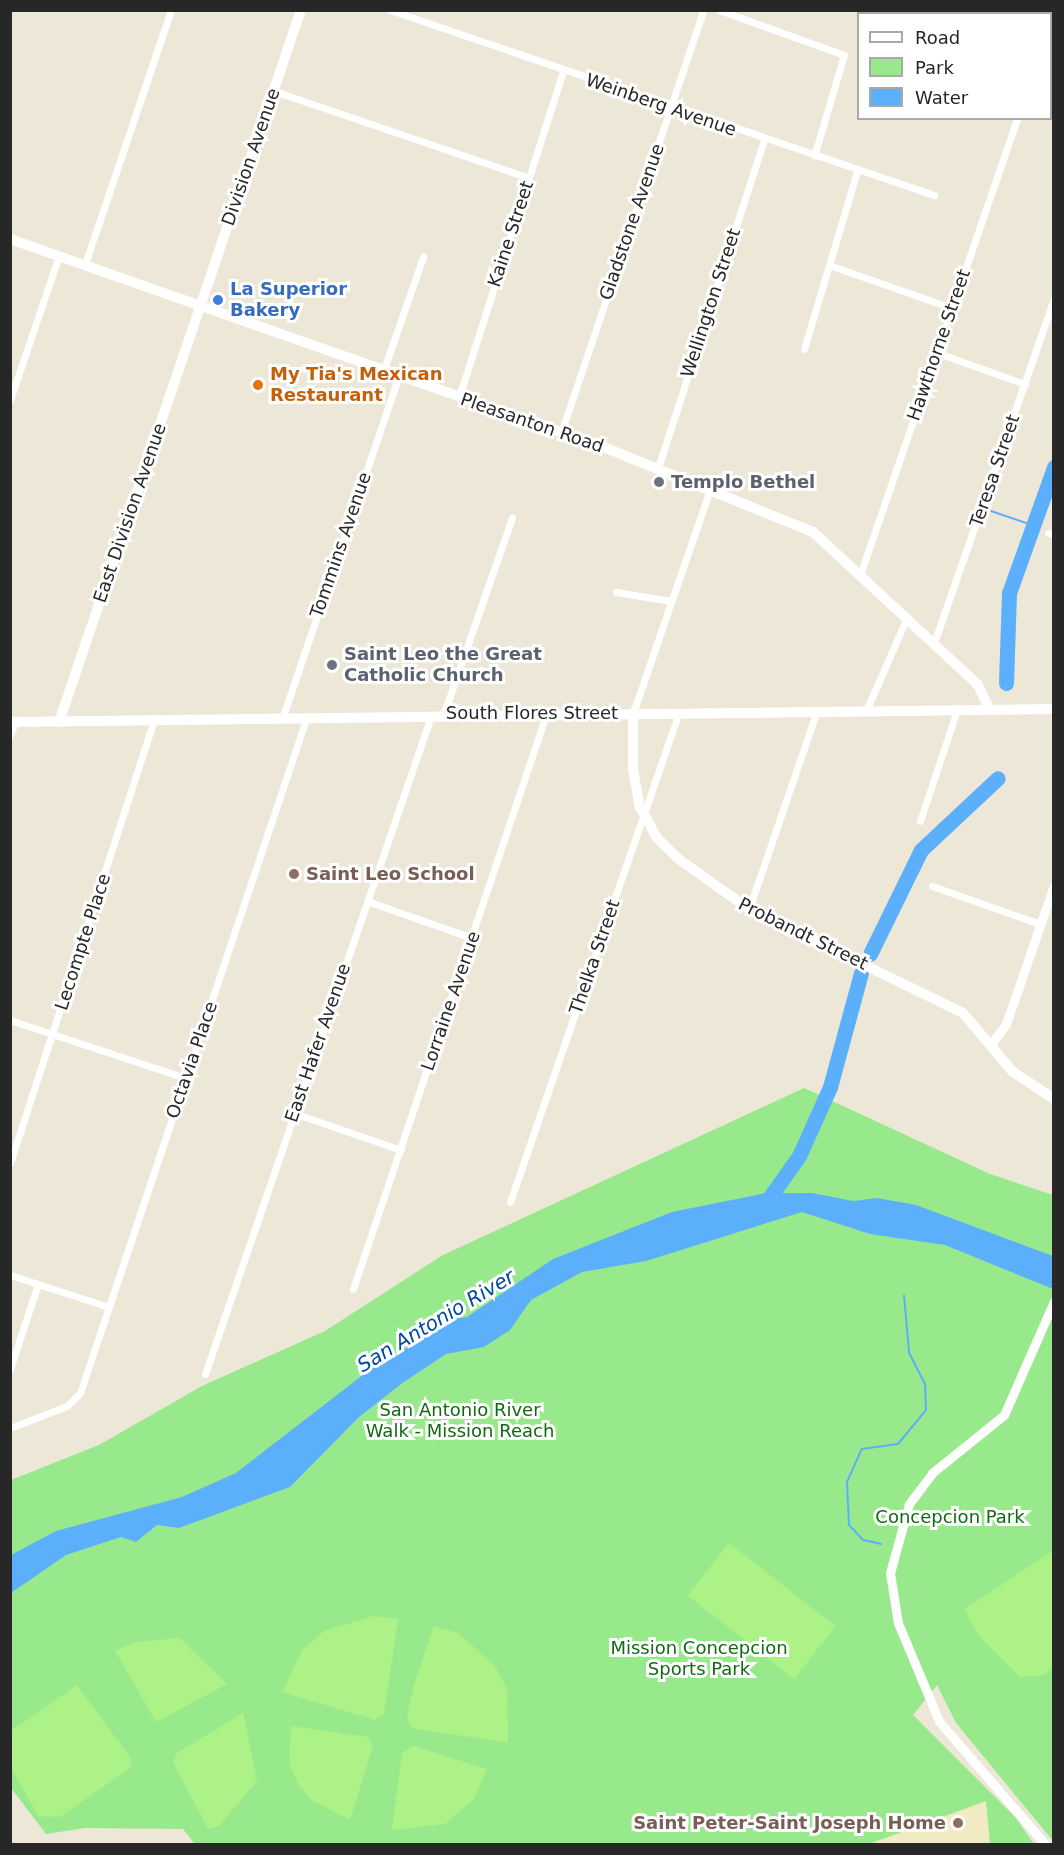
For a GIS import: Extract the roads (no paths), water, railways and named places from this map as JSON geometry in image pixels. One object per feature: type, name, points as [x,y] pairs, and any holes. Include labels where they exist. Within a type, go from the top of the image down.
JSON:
[{"type":"main road","name":"Division Avenue","points":[[202,304],[301,10]]},
{"type":"main road","name":"Pleasanton Road","points":[[10,239],[202,304],[658,468],[821,536],[978,685],[989,709]]},
{"type":"main road","name":"East Division Avenue","points":[[59,722],[202,304]]},
{"type":"main road","name":"South Flores Street","points":[[13,722],[432,713],[1053,709]]},
{"type":"main road","name":"Probandt Street","points":[[633,713],[633,769],[644,815],[680,860],[749,909],[948,1004],[992,1044],[1025,1084],[1053,1099]]},
{"type":"street","points":[[85,264],[171,10]]},
{"type":"street","name":"Weinberg Avenue","points":[[390,10],[563,72],[934,195]]},
{"type":"street","name":"Gladstone Avenue","points":[[561,433],[703,10]]},
{"type":"street","points":[[719,10],[842,53],[844,64],[814,156]]},
{"type":"street","name":"Kaine Street","points":[[459,397],[563,72]]},
{"type":"street","points":[[274,91],[530,178]]},
{"type":"street","name":"Hawthorne Street","points":[[861,572],[1016,120]]},
{"type":"street","name":"Wellington Street","points":[[658,468],[764,139]]},
{"type":"street","points":[[804,350],[857,171]]},
{"type":"street","points":[[10,400],[58,255]]},
{"type":"street","points":[[384,369],[423,257]]},
{"type":"street","points":[[829,265],[952,308]]},
{"type":"street","name":"Teresa Street","points":[[934,643],[1053,299]]},
{"type":"street","points":[[936,352],[1025,384]]},
{"type":"street","name":"Tommins Avenue","points":[[283,716],[399,375]]},
{"type":"street","points":[[633,713],[710,490]]},
{"type":"street","points":[[444,713],[513,518]]},
{"type":"street","points":[[616,592],[671,601]]},
{"type":"street","points":[[866,711],[907,617]]},
{"type":"street","points":[[920,820],[957,710]]},
{"type":"street","points":[[749,909],[818,711]]},
{"type":"street","name":"Lorraine Avenue","points":[[352,1289],[401,1150],[547,712]]},
{"type":"street","name":"Thelka Street","points":[[510,1202],[679,712]]},
{"type":"street","name":"East Hafer Avenue","points":[[205,1374],[432,713]]},
{"type":"street","name":"Octavia Place","points":[[10,1428],[73,1401],[109,1306],[307,716]]},
{"type":"street","name":"Lecompte Place","points":[[10,1163],[154,720]]},
{"type":"street","points":[[10,735],[13,722]]},
{"type":"street","points":[[992,1044],[1006,1024],[1053,885]]},
{"type":"street","points":[[932,886],[1040,924]]},
{"type":"street","points":[[367,901],[472,938]]},
{"type":"street","points":[[10,1020],[185,1078]]},
{"type":"street","points":[[294,1113],[401,1150]]},
{"type":"street","points":[[10,1275],[109,1306]]},
{"type":"street","points":[[10,1369],[38,1284]]},
{"type":"street","points":[[1045,1845],[939,1721],[898,1623],[891,1573],[909,1504],[932,1473],[1004,1415],[1039,1340],[1053,1301]]},
{"type":"water","points":[[766,1193],[812,1193],[853,1201],[877,1198],[916,1205],[1053,1256],[1053,1289],[945,1245],[870,1234],[802,1212],[646,1261],[582,1272],[531,1300],[510,1330],[484,1347],[446,1354],[401,1384],[359,1417],[290,1487],[179,1528],[157,1525],[136,1542],[121,1537],[66,1555],[11,1593],[11,1555],[56,1531],[182,1497],[236,1473],[368,1371],[456,1318],[467,1317],[553,1259],[672,1212]]},
{"type":"waterway","points":[[1006,683],[1009,593],[1054,467]]},
{"type":"waterway","points":[[991,511],[1032,525]]},
{"type":"waterway","points":[[870,954],[921,850],[998,778]]},
{"type":"waterway","points":[[762,1208],[799,1156],[830,1087],[861,973]]},
{"type":"waterway","points":[[881,1544],[863,1540],[849,1525],[847,1482],[862,1449],[898,1444],[926,1410],[925,1384],[909,1352],[904,1295]]},
{"type":"place","name":"La Superior Bakery","points":[[218,300]]},
{"type":"place","name":"My Tia's Mexican Restaurant","points":[[258,385]]},
{"type":"place","name":"Templo Bethel","points":[[659,482]]},
{"type":"place","name":"Saint Leo the Great Catholic Church","points":[[332,665]]},
{"type":"place","name":"Saint Leo School","points":[[294,874]]},
{"type":"place","name":"Saint Peter-Saint Joseph Home","points":[[958,1823]]},
{"type":"water label","name":"San Antonio River","points":[[436,1321]]},
{"type":"park label","name":"San Antonio River Walk - Mission Reach","points":[[460,1421]]},
{"type":"park label","name":"Concepcion Park","points":[[950,1517]]},
{"type":"park label","name":"Mission Concepcion Sports Park","points":[[699,1659]]}]
